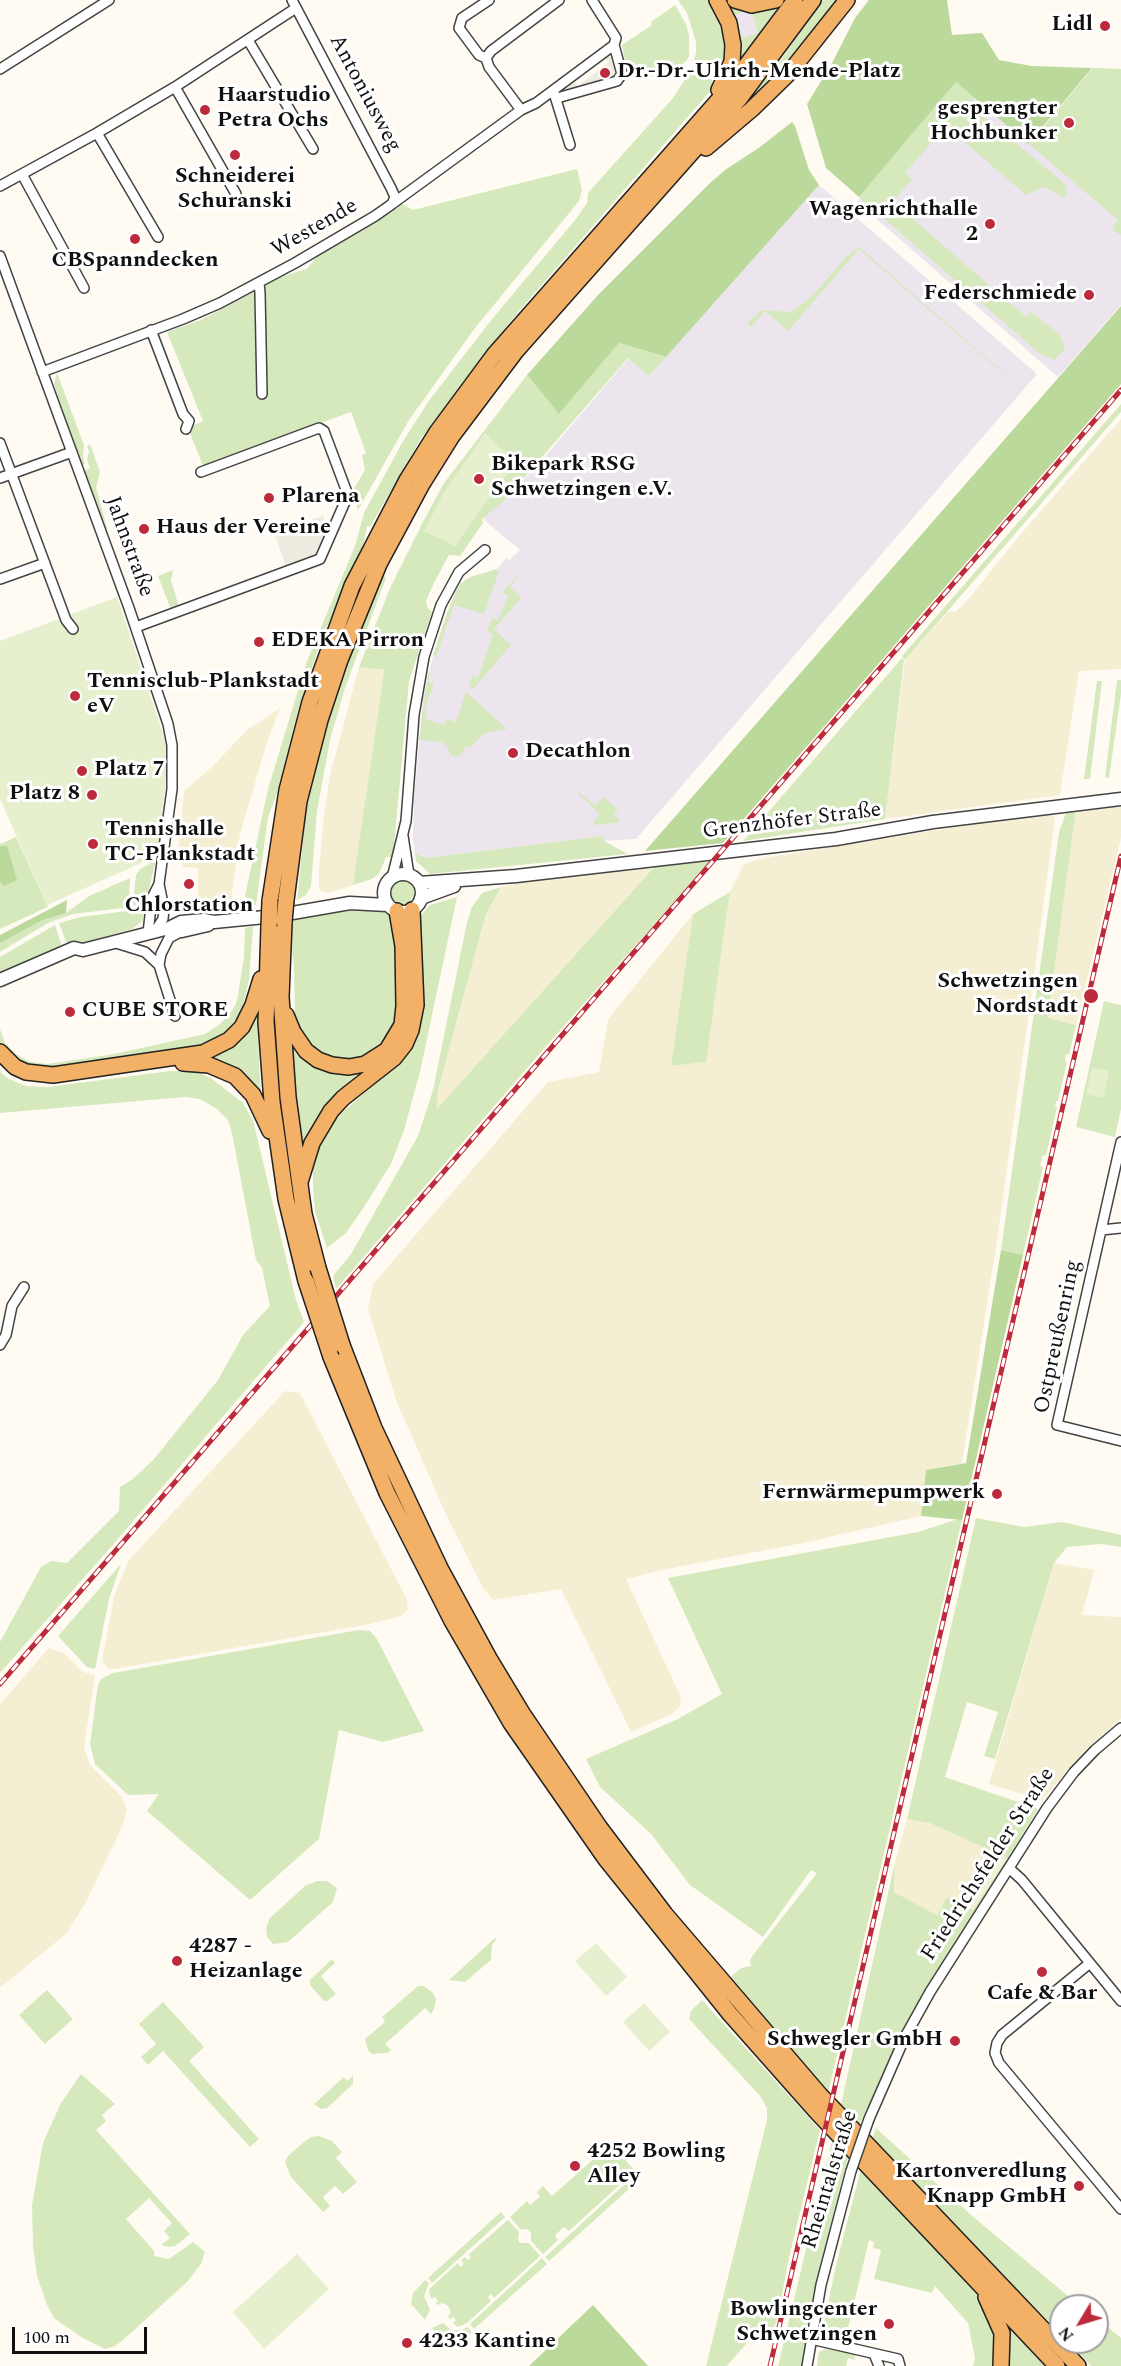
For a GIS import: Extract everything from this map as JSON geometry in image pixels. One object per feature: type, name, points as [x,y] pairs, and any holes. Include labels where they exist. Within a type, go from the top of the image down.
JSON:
[{"type":"highway","points":[[699,123],[728,74],[732,62],[732,34],[717,0]]},
{"type":"highway","points":[[735,0],[752,5],[776,0]]},
{"type":"highway","points":[[0,1052],[15,1067],[26,1072],[46,1075],[203,1053],[229,1040],[242,1027],[253,1005],[276,924],[287,790],[310,702],[352,586],[390,510],[433,439],[494,355],[570,266],[699,123],[750,62],[795,0]]},
{"type":"highway","points":[[278,901],[299,801],[320,720],[352,627],[379,564],[401,521],[452,436],[495,377],[586,271],[686,162],[747,89],[813,0]]},
{"type":"highway","points":[[686,162],[714,142],[772,91],[809,50],[847,0]]},
{"type":"highway","points":[[281,997],[287,1018],[298,1042],[318,1060],[349,1067],[365,1064],[376,1058],[391,1044],[402,1025],[403,946],[400,924],[404,906]]},
{"type":"highway","points":[[299,1185],[312,1143],[331,1111],[343,1098],[394,1058],[405,1044],[411,1030],[416,1005],[404,906]]},
{"type":"highway","points":[[276,924],[288,1097],[299,1185],[318,1268],[342,1345],[374,1428],[445,1577],[522,1713],[600,1828],[665,1914],[820,2095],[1077,2366]]},
{"type":"highway","points":[[267,962],[268,1052],[277,1150],[286,1199],[306,1281],[331,1357],[387,1493],[427,1574],[511,1723],[604,1858],[730,2014],[815,2110],[1057,2366]]},
{"type":"highway","points":[[0,1064],[20,1077],[38,1081],[174,1064],[199,1063],[218,1067],[235,1076],[254,1095],[277,1150]]},
{"type":"highway","points":[[977,2282],[1002,2333],[1001,2366]]},
{"type":"street","points":[[0,69],[94,4],[109,0]]},
{"type":"street","points":[[489,0],[462,18],[459,28],[479,55],[486,58],[489,67],[522,110]]},
{"type":"street","points":[[486,58],[491,51],[559,0]]},
{"type":"street","name":"Westende","points":[[42,372],[220,303],[305,258],[391,205],[522,110],[555,94],[617,81],[622,74],[614,45],[616,38],[592,0]]},
{"type":"street","points":[[0,186],[22,176],[175,87],[248,40],[294,4]]},
{"type":"street","name":"Antoniusweg","points":[[294,4],[395,196],[391,205]]},
{"type":"street","points":[[248,40],[313,149]]},
{"type":"street","name":"Westende","points":[[555,94],[614,45]]},
{"type":"street","points":[[175,87],[236,194]]},
{"type":"street","points":[[555,94],[570,145]]},
{"type":"street","points":[[97,133],[158,237]]},
{"type":"street","points":[[22,176],[84,288]]},
{"type":"street","name":"Jahnstraße","points":[[0,256],[136,627],[168,724],[172,745],[172,789],[159,884]]},
{"type":"street","name":"Westende","points":[[259,283],[262,394]]},
{"type":"street","points":[[151,330],[183,414],[189,421],[186,429]]},
{"type":"street","points":[[136,627],[320,559],[348,495],[324,431],[319,428],[201,472]]},
{"type":"street","points":[[0,443],[66,620],[73,629]]},
{"type":"street","points":[[0,478],[72,452]]},
{"type":"street","points":[[402,834],[414,879],[404,906],[385,899],[384,889],[392,878],[402,834],[406,821],[414,715],[424,657],[441,605],[459,572],[485,550]]},
{"type":"street","points":[[0,579],[45,563]]},
{"type":"street","name":"Grenzhöfer Straße","points":[[392,878],[403,874],[414,879],[467,881],[836,839],[933,822],[1121,799]]},
{"type":"street","name":"Grenzhöfer Straße","points":[[350,903],[404,906],[467,881]]},
{"type":"street","points":[[152,932],[163,919],[164,909],[159,884]]},
{"type":"street","points":[[152,932],[152,898],[159,884]]},
{"type":"street","name":"Grenzhöfer Straße","points":[[0,980],[52,960],[74,948],[83,950],[181,926],[205,927],[214,922],[274,916],[350,903],[384,889]]},
{"type":"street","points":[[159,965],[170,938],[181,926],[164,909]]},
{"type":"street","points":[[110,942],[145,952],[159,965],[175,1016]]},
{"type":"street","points":[[1121,1142],[1101,1230],[1121,1228]]},
{"type":"street","name":"Ostpreußenring","points":[[1101,1230],[1057,1425],[1121,1441]]},
{"type":"street","points":[[0,1345],[6,1335],[12,1306],[24,1287]]},
{"type":"street","name":"Friedrichsfelder Straße","points":[[906,2037],[930,1992],[1047,1808],[1095,1749],[1121,1728]]},
{"type":"street","points":[[1010,1869],[1022,1880],[1121,2001]]},
{"type":"street","points":[[1090,1963],[1002,2035],[997,2043],[995,2054],[999,2063],[1121,2209]]},
{"type":"street","name":"Rheintalstraße","points":[[807,2366],[825,2266],[851,2170],[869,2119],[906,2037]]},
{"type":"street","points":[[811,2339],[898,2359],[900,2366]]},
{"type":"street","points":[[874,2354],[879,2366]]},
{"type":"shaded area","points":[[751,10],[758,33],[742,38],[735,15]]},
{"type":"shaded area","name":"Dr.-Dr.-Ulrich-Mende-Platz","points":[[605,57],[613,58],[617,72],[613,79],[561,92],[561,89],[573,80],[578,86],[609,62]]},
{"type":"shaded area","points":[[1093,68],[1121,70],[1121,305],[1058,377],[857,202],[956,83],[1028,144]]},
{"type":"shaded area","points":[[819,185],[1037,374],[636,839],[603,841],[603,836],[426,858],[415,853],[414,801],[423,697],[447,613],[456,590],[465,580],[497,569],[506,558],[509,560],[520,550],[484,520],[485,516],[504,501],[541,461],[629,358],[649,376]]},
{"type":"shaded area","points":[[1121,419],[1121,669],[1079,671],[1060,795],[885,819],[905,660],[949,611],[955,612],[965,603],[1019,536]]},
{"type":"shaded area","points":[[323,516],[329,532],[319,555],[286,567],[274,532]]},
{"type":"shaded area","points":[[359,667],[384,670],[353,885],[329,893],[319,888],[324,816],[330,775]]},
{"type":"shaded area","points":[[280,708],[268,739],[240,834],[231,901],[198,900],[198,868],[183,867],[179,844],[184,791],[214,765],[247,730]]},
{"type":"shaded area","points":[[1121,805],[1121,838],[1076,1025],[1048,1019],[1076,809]]},
{"type":"shaded area","points":[[1050,812],[1055,819],[996,1247],[962,1463],[926,1470],[921,1516],[808,1542],[626,1579],[680,1695],[681,1705],[672,1714],[631,1732],[561,1589],[493,1600],[483,1588],[447,1517],[396,1400],[368,1309],[373,1284],[548,1082],[599,1072],[608,1019],[693,914],[671,1066],[706,1062],[730,892],[744,864],[764,858]]},
{"type":"shaded area","points":[[657,864],[437,1110],[438,1090],[486,914],[501,887],[553,876]]},
{"type":"shaded area","points":[[285,1391],[300,1393],[407,1600],[408,1610],[401,1616],[370,1624],[108,1669],[102,1661],[114,1597],[128,1561]]},
{"type":"shaded area","points":[[1054,1563],[1094,1570],[1082,1615],[1121,1617],[1121,1719],[1083,1752],[1042,1800],[989,1784]]},
{"type":"shaded area","points":[[49,1648],[64,1653],[83,1672],[95,1675],[84,1747],[90,1765],[121,1796],[127,1809],[123,1825],[86,1902],[67,1933],[0,1988],[0,1704]]},
{"type":"shaded area","points":[[907,1819],[930,1823],[1007,1857],[973,1910],[937,1915],[894,1892],[895,1862]]},
{"type":"green space","points":[[678,0],[712,0],[729,41],[724,73],[693,62],[696,42],[687,13]]},
{"type":"green space","points":[[722,0],[782,2],[736,65]],"holes":[[[751,10],[758,33],[742,38],[735,15]]]},
{"type":"green space","points":[[822,0],[842,0],[806,48],[737,114],[779,63]]},
{"type":"green space","points":[[869,0],[947,0],[952,35],[982,33],[999,60],[1032,66],[1092,68],[1028,144],[956,82],[859,197],[826,168],[807,104],[831,65],[855,18]]},
{"type":"green space","points":[[675,5],[686,24],[689,35],[689,57],[672,71],[638,79],[628,77],[622,45],[652,25],[651,22]]},
{"type":"green space","points":[[688,68],[712,80],[713,88],[519,311],[476,365],[420,440],[370,527],[367,526],[364,542],[320,643],[298,711],[276,796],[268,817],[256,905],[251,906],[245,896],[268,789],[307,661],[355,546],[364,513],[402,443],[428,402],[492,319],[576,219],[587,203],[588,193],[673,98],[684,81]]},
{"type":"green space","points":[[1093,68],[1121,69],[1121,235],[1112,230],[1118,220],[1029,144]]},
{"type":"green space","points":[[956,82],[975,98],[969,102],[974,109],[1063,182],[1067,188],[1065,198],[1043,187],[1026,195],[946,126],[905,173],[912,179],[893,202],[1026,317],[1031,312],[1060,335],[1065,349],[1054,360],[1039,353],[859,197]]},
{"type":"green space","points":[[792,122],[809,170],[819,185],[666,357],[619,343],[559,414],[527,375],[598,295],[709,184]]},
{"type":"green space","points":[[577,169],[582,190],[579,201],[475,328],[409,420],[358,510],[352,492],[365,470],[362,455],[366,453],[351,412],[203,466],[188,428],[203,421],[167,332],[201,320],[283,276],[307,269],[318,255],[402,204],[413,210]]},
{"type":"green space","points":[[859,247],[1006,376],[859,249],[788,331],[765,311],[751,327],[747,323],[762,310],[788,312],[795,310],[814,294],[845,258]]},
{"type":"green space","points":[[1121,306],[1121,384],[723,843],[645,851]]},
{"type":"green space","points":[[619,343],[666,357],[649,376],[628,358],[504,501],[482,519],[483,523],[460,556],[449,555],[434,583],[426,601],[427,607],[432,612],[409,681],[393,857],[386,857],[379,874],[372,879],[353,885],[384,670],[359,667],[390,588],[444,483],[527,375],[559,414]]},
{"type":"green space","points":[[57,373],[84,445],[85,464],[82,465],[54,384]]},
{"type":"green space","points":[[1121,404],[1121,412],[905,660],[902,656]]},
{"type":"green space","name":"Bikepark RSG Schwetzingen e.V.","points":[[485,433],[516,463],[455,546],[424,531],[443,494]]},
{"type":"green space","points":[[90,444],[100,472],[96,487],[107,528],[105,530],[84,471],[90,468],[87,460],[89,451],[87,446]]},
{"type":"green space","points":[[527,565],[510,587],[521,598],[494,629],[511,645],[473,689],[469,685],[472,676],[478,678],[493,634],[487,632],[492,618],[498,620],[508,595],[502,593]]},
{"type":"green space","points":[[497,569],[498,574],[484,614],[454,605],[436,657],[433,656],[447,613],[460,584],[470,577]]},
{"type":"green space","points":[[173,570],[171,580],[179,607],[171,610],[158,576]]},
{"type":"green space","points":[[381,573],[386,578],[345,688],[330,740],[317,811],[311,886],[306,895],[297,900],[311,765],[331,698]]},
{"type":"green space","name":"Tennisclub-Plankstadt eV","points":[[117,597],[169,751],[157,856],[47,905],[0,799],[0,641]]},
{"type":"green space","points":[[902,658],[904,660],[885,819],[743,841]]},
{"type":"green space","points":[[428,673],[430,674],[428,682],[434,684],[425,707],[427,712],[425,719],[444,725],[447,719],[456,722],[466,692],[507,729],[485,733],[470,747],[466,746],[461,755],[456,757],[450,755],[448,747],[441,742],[419,740]]},
{"type":"green space","points":[[1117,680],[1121,680],[1121,694],[1109,778],[1105,777]]},
{"type":"green space","points":[[1097,681],[1102,681],[1090,779],[1084,779]]},
{"type":"green space","points":[[579,792],[595,806],[603,797],[618,810],[614,814],[620,821],[594,825],[593,822],[600,814],[578,794]]},
{"type":"green space","points":[[1076,809],[1048,1018],[1076,1025],[1069,1055],[1066,1054],[1065,1061],[1067,1062],[1058,1101],[1056,1101],[1055,1106],[1057,1107],[1046,1156],[1043,1155],[1040,1166],[1043,1167],[1023,1255],[1001,1250],[1059,832],[1066,813]]},
{"type":"green space","points":[[603,836],[604,841],[628,854],[430,874],[416,861],[415,853],[426,858]]},
{"type":"green space","points":[[16,837],[48,907],[0,929],[0,844]]},
{"type":"green space","points":[[0,846],[7,846],[17,880],[4,886],[0,882]]},
{"type":"green space","points":[[713,858],[336,1289],[333,1276],[351,1254],[418,1136],[433,1090],[467,922],[472,907],[482,893],[501,887],[486,914],[438,1090],[437,1109],[657,864]]},
{"type":"green space","points":[[155,863],[145,907],[138,909],[133,904],[136,875],[140,869]]},
{"type":"green space","points":[[130,878],[129,905],[123,908],[73,914],[48,923],[0,952],[0,943],[43,920],[66,913],[89,896]]},
{"type":"green space","points":[[402,880],[411,884],[415,893],[411,902],[402,906],[393,902],[389,893],[393,884]]},
{"type":"green space","points":[[730,892],[706,1062],[671,1066],[693,914]]},
{"type":"green space","points":[[457,897],[420,1072],[404,1130],[391,1164],[362,1210],[346,1233],[327,1248],[315,1212],[313,1187],[313,1164],[320,1143],[331,1123],[392,1068],[420,1011],[423,988],[416,926],[421,915],[430,905]]},
{"type":"green space","points":[[67,900],[66,913],[43,920],[0,943],[0,935]]},
{"type":"green space","points":[[357,908],[384,909],[396,925],[398,1003],[395,1022],[382,1045],[371,1054],[352,1060],[337,1059],[311,1045],[295,1016],[294,966],[288,921],[292,918]]},
{"type":"green space","points":[[127,911],[144,914],[142,921],[132,929],[68,947],[59,923],[81,917]]},
{"type":"green space","points":[[55,925],[63,950],[0,972],[0,957]]},
{"type":"green space","points":[[253,926],[249,979],[243,1007],[226,1031],[207,1044],[185,1050],[45,1069],[27,1067],[0,1045],[0,1029],[5,1043],[16,1054],[30,1062],[47,1064],[114,1054],[205,1034],[219,1025],[232,1011],[237,1001],[244,957],[245,928]]},
{"type":"green space","points":[[1104,1001],[1121,1005],[1121,1109],[1115,1137],[1076,1127]]},
{"type":"green space","points":[[257,1013],[258,1043],[261,1097],[202,1060]]},
{"type":"green space","points":[[408,1020],[304,1147],[300,1147],[290,1036],[306,1055],[370,1064]]},
{"type":"green space","points":[[1092,1068],[1109,1071],[1103,1098],[1086,1094]]},
{"type":"green space","points":[[170,1071],[195,1071],[211,1078],[243,1103],[253,1120],[296,1300],[304,1322],[0,1673],[0,1642],[41,1567],[51,1561],[67,1563],[119,1511],[120,1487],[133,1479],[154,1459],[218,1380],[243,1335],[270,1306],[262,1268],[256,1260],[232,1133],[228,1120],[217,1109],[200,1099],[185,1097],[0,1113],[0,1072],[9,1079],[26,1086],[48,1087]]},
{"type":"green space","points":[[1001,1250],[1023,1255],[962,1520],[921,1516],[926,1470],[966,1463]]},
{"type":"green space","points":[[976,1518],[1024,1527],[1062,1522],[1121,1535],[1121,1547],[1101,1544],[1067,1547],[1054,1563],[995,1759],[984,1756],[998,1712],[967,1702],[945,1777],[1038,1809],[910,2019],[858,2127],[727,1980],[741,1968],[751,1966],[750,1960],[753,1955],[817,1873],[811,1870],[763,1937],[690,1885],[651,1834],[600,1787],[586,1759],[676,1720],[722,1694],[668,1578],[918,1532],[958,1519],[962,1520],[828,2093],[841,2104],[895,1862],[894,1892],[937,1915],[947,1897],[973,1910],[1007,1858],[930,1823],[907,1819]]},
{"type":"green space","points":[[121,1564],[109,1599],[95,1669],[87,1667],[58,1636]]},
{"type":"green space","points":[[359,1630],[370,1631],[377,1639],[424,1731],[383,1742],[339,1730],[319,1839],[250,1900],[147,1811],[159,1794],[128,1795],[95,1764],[90,1744],[98,1685],[101,1679],[113,1673]]},
{"type":"green space","points":[[317,1881],[327,1881],[337,1888],[333,1902],[288,1942],[273,1944],[267,1937],[266,1928],[270,1918],[305,1886]]},
{"type":"green space","points":[[495,1938],[497,1939],[492,1945],[491,1960],[465,1982],[449,1980]]},
{"type":"green space","points":[[596,1943],[627,1977],[606,1996],[575,1961]]},
{"type":"green space","points":[[332,1959],[335,1963],[321,1976],[336,1994],[324,2001],[310,1985],[310,1980]]},
{"type":"green space","points":[[418,1986],[424,1986],[433,1993],[436,1999],[431,2014],[425,2008],[385,2044],[391,2050],[387,2053],[372,2054],[368,2050],[365,2039],[385,2022],[382,2017]]},
{"type":"green space","points":[[47,1990],[73,2019],[45,2044],[19,2015]]},
{"type":"green space","points":[[702,2000],[820,2130],[788,2262],[778,2317],[771,2336],[757,2331],[727,2366],[706,2366],[767,2120],[767,2108],[760,2096],[689,2019],[691,2011]]},
{"type":"green space","points":[[163,2002],[204,2047],[189,2061],[259,2139],[250,2147],[163,2051],[148,2065],[141,2057],[156,2044],[139,2024]]},
{"type":"green space","points":[[644,2003],[670,2032],[649,2051],[623,2022]]},
{"type":"green space","points":[[81,2074],[115,2104],[102,2115],[106,2121],[96,2130],[190,2234],[175,2246],[161,2245],[170,2238],[164,2231],[172,2223],[149,2198],[126,2219],[154,2251],[154,2256],[169,2259],[193,2242],[205,2252],[201,2264],[187,2282],[122,2341],[105,2349],[81,2337],[54,2318],[37,2276],[33,2246],[32,2205],[43,2143],[61,2103]]},
{"type":"green space","points":[[353,2076],[353,2084],[327,2108],[321,2109],[314,2104],[344,2077],[347,2081]]},
{"type":"green space","points":[[876,2128],[971,2215],[1066,2294],[1049,2294],[1049,2322],[872,2140]]},
{"type":"green space","points":[[319,2136],[332,2141],[342,2152],[336,2158],[357,2182],[343,2194],[335,2186],[323,2197],[330,2206],[323,2212],[291,2177],[285,2162],[288,2156],[304,2142],[311,2137]]},
{"type":"green space","points":[[608,2140],[635,2171],[569,2231],[564,2227],[555,2235],[558,2240],[543,2254],[531,2241],[531,2233],[527,2229],[521,2230],[510,2217],[527,2201],[530,2205],[540,2197],[537,2192],[543,2186],[552,2196],[605,2149],[602,2146]]},
{"type":"green space","points":[[832,2141],[848,2158],[821,2262],[802,2366],[778,2366]]},
{"type":"green space","points":[[861,2169],[968,2283],[986,2307],[996,2327],[998,2366],[973,2366],[975,2358],[968,2323],[935,2286],[932,2293],[874,2279],[881,2250],[873,2248],[874,2242],[869,2240],[845,2341],[828,2337],[822,2333],[836,2265]]},
{"type":"green space","points":[[637,2173],[641,2177],[639,2180],[549,2261],[545,2257]]},
{"type":"green space","points":[[501,2212],[505,2217],[432,2283],[428,2278]]},
{"type":"green space","points":[[508,2220],[519,2232],[520,2243],[529,2243],[540,2256],[494,2298],[491,2294],[488,2297],[491,2301],[467,2323],[458,2327],[453,2323],[456,2320],[453,2317],[450,2319],[448,2317],[451,2312],[448,2306],[443,2303],[437,2305],[438,2301],[435,2297],[432,2299],[429,2289],[458,2263],[460,2267],[464,2264],[461,2260],[465,2257],[468,2260],[471,2258],[469,2254]]},
{"type":"green space","points":[[297,2254],[329,2289],[264,2349],[233,2312]]},
{"type":"green space","points":[[542,2258],[547,2264],[474,2329],[470,2324]]},
{"type":"green space","points":[[425,2280],[429,2283],[424,2296],[430,2310],[425,2320],[411,2304],[413,2293]]},
{"type":"green space","points":[[593,2305],[648,2366],[529,2366]]},
{"type":"green space","points":[[1004,2322],[1045,2366],[1005,2366]]},
{"type":"green space","points":[[443,2323],[451,2330],[462,2330],[467,2327],[472,2332],[455,2345],[447,2345],[432,2328]]},
{"type":"green space","points":[[1109,2328],[1121,2338],[1121,2366],[1091,2366],[1080,2354],[1109,2354]]},
{"type":"green space","points":[[825,2349],[856,2353],[854,2360],[848,2358],[846,2366],[817,2366],[819,2352]]},
{"type":"railway","points":[[0,1684],[1121,390]]},
{"type":"railway","points":[[770,2366],[1121,856]]},
{"type":"place","name":"Lidl","points":[[1105,26]]},
{"type":"place","name":"Dr.-Dr.-Ulrich-Mende-Platz","points":[[605,73]]},
{"type":"place","name":"Haarstudio Petra Ochs","points":[[205,110]]},
{"type":"place","name":"gesprengter Hochbunker","points":[[1069,123]]},
{"type":"place","name":"Schneiderei Schuranski","points":[[235,155]]},
{"type":"place","name":"Wagenrichthalle 2","points":[[990,224]]},
{"type":"place","name":"CBSpanndecken","points":[[135,239]]},
{"type":"place","name":"Federschmiede","points":[[1089,295]]},
{"type":"place","name":"Bikepark RSG Schwetzingen e.V.","points":[[479,479]]},
{"type":"place","name":"Plarena","points":[[269,498]]},
{"type":"place","name":"Haus der Vereine","points":[[144,529]]},
{"type":"place","name":"EDEKA Pirron","points":[[259,642]]},
{"type":"place","name":"Tennisclub-Plankstadt eV","points":[[75,696]]},
{"type":"place","name":"Decathlon","points":[[513,753]]},
{"type":"place","name":"Platz 7","points":[[82,771]]},
{"type":"place","name":"Platz 8","points":[[92,795]]},
{"type":"place","name":"Tennishalle TC-Plankstadt","points":[[93,844]]},
{"type":"place","name":"Chlorstation","points":[[189,884]]},
{"type":"place","name":"Schwetzingen Nordstadt","points":[[1091,996]]},
{"type":"place","name":"CUBE STORE","points":[[70,1012]]},
{"type":"place","name":"Fernwärmepumpwerk","points":[[997,1494]]},
{"type":"place","name":"4287 - Heizanlage","points":[[177,1961]]},
{"type":"place","name":"Cafe & Bar","points":[[1042,1972]]},
{"type":"place","name":"Schwegler GmbH","points":[[955,2041]]},
{"type":"place","name":"4252 Bowling Alley","points":[[575,2166]]},
{"type":"place","name":"Kartonveredlung Knapp GmbH","points":[[1079,2186]]},
{"type":"place","name":"Bowlingcenter Schwetzingen","points":[[889,2324]]},
{"type":"place","name":"4233 Kantine","points":[[407,2343]]}]
